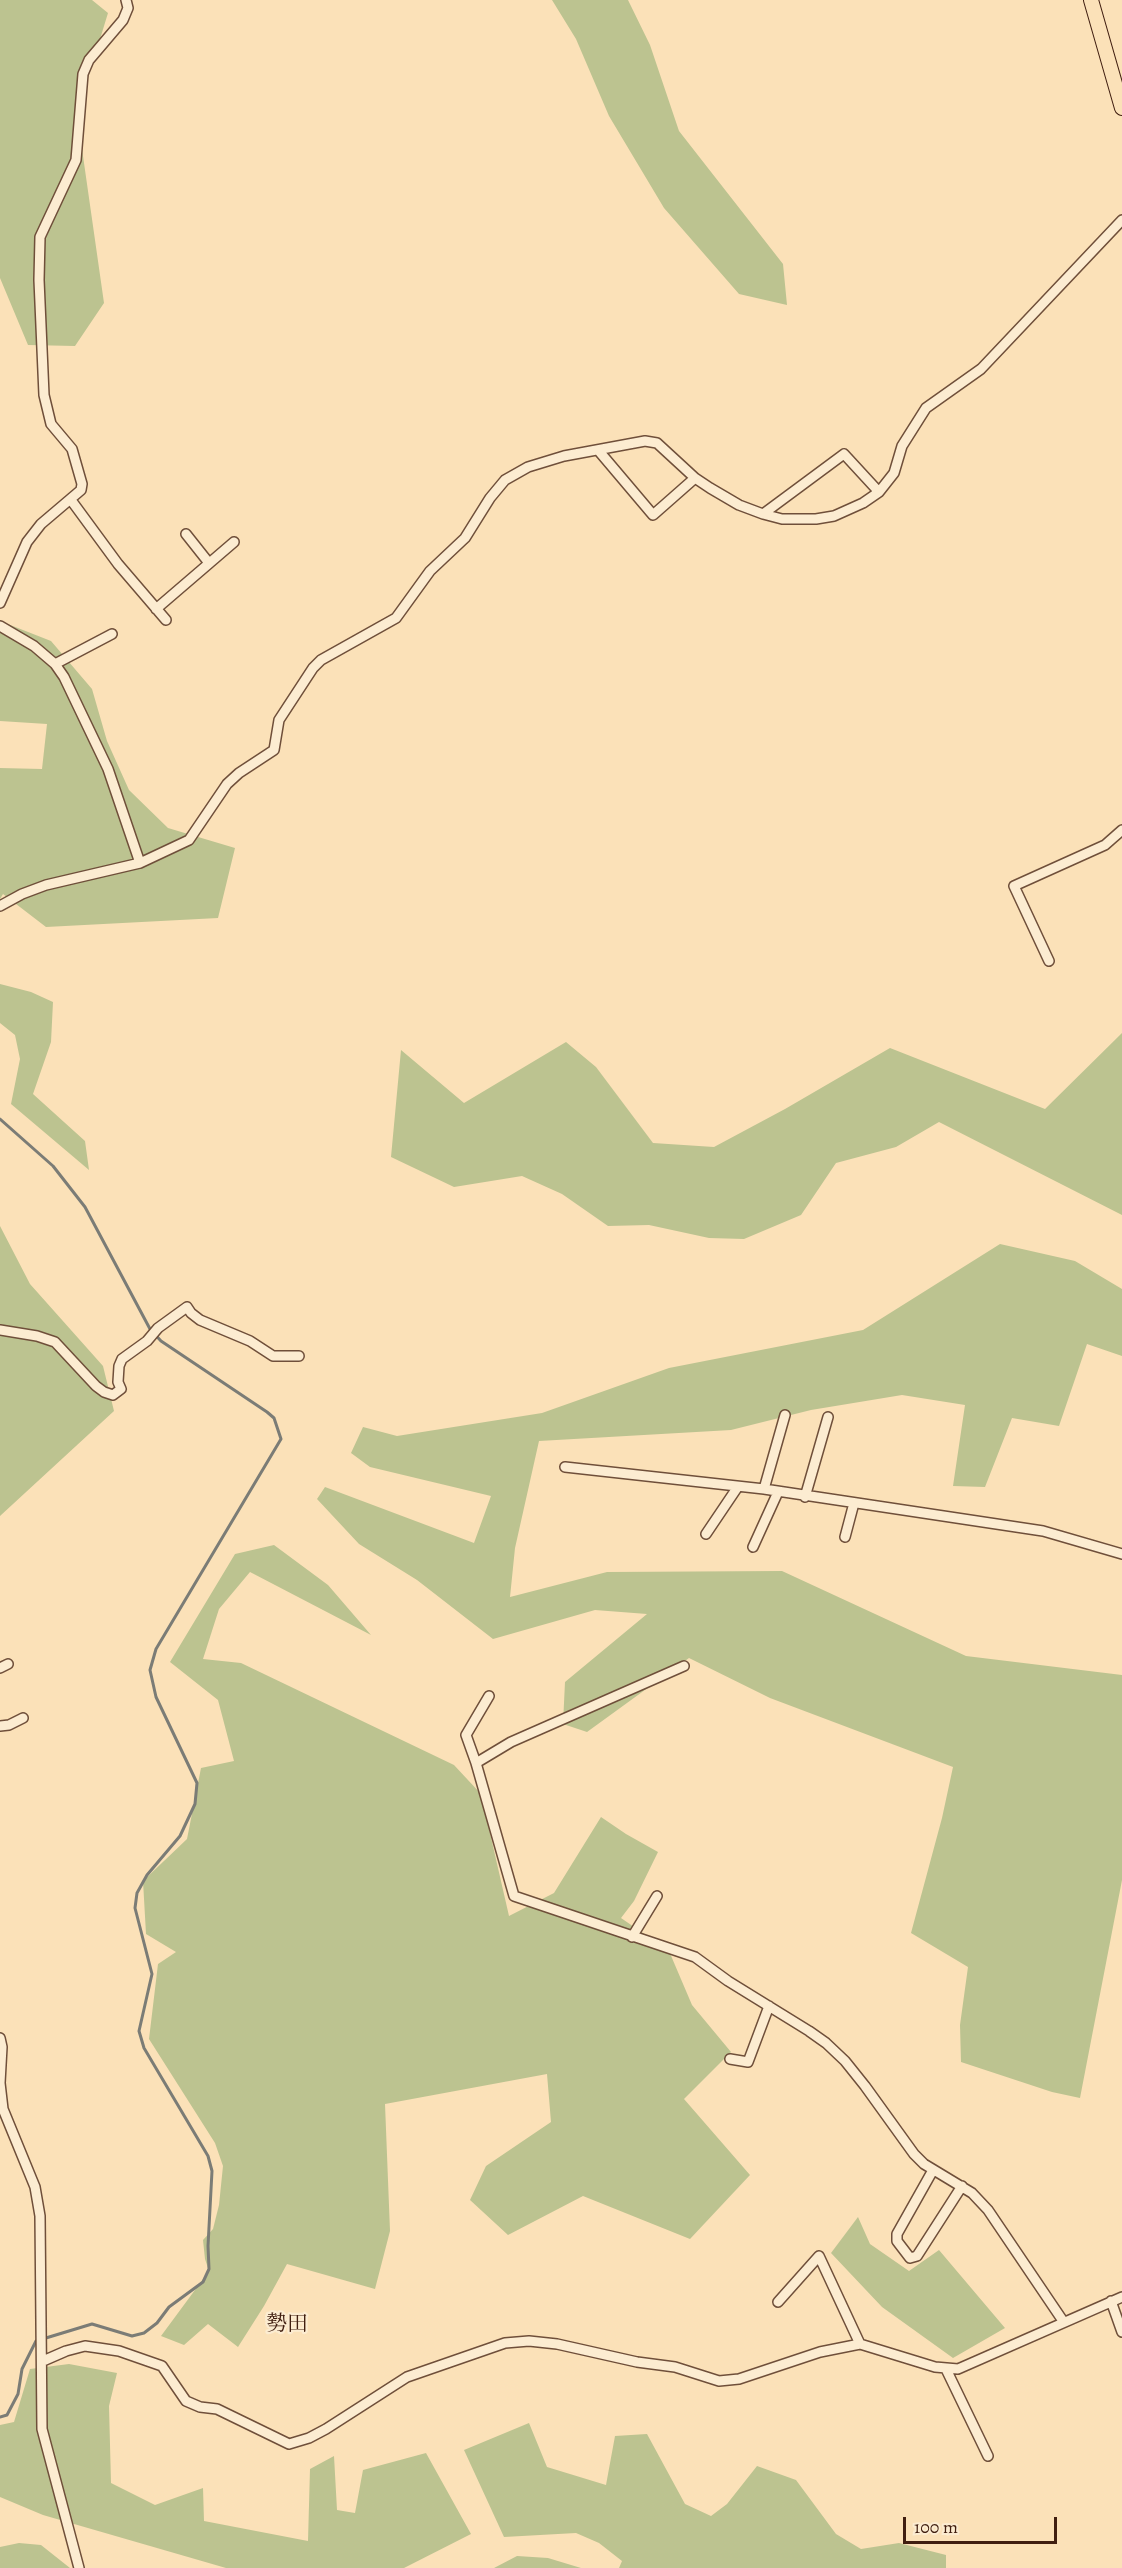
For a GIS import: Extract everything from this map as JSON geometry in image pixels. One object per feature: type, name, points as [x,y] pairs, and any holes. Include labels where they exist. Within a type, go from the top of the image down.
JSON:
[{"type":"main road","points":[[1090,0],[1122,108]]},
{"type":"street","points":[[0,603],[27,542],[41,524],[81,490],[82,484],[72,449],[51,424],[44,395],[39,280],[40,237],[76,160],[83,74],[89,60],[123,20],[128,8],[126,0]]},
{"type":"street","points":[[0,906],[46,885],[140,863],[182,845],[195,834],[227,784],[274,750],[279,720],[313,668],[321,660],[396,618],[430,571],[465,538],[490,498],[505,480],[528,467],[640,441],[657,443],[695,478],[739,505],[782,519],[816,519],[848,510],[879,492],[894,473],[902,446],[926,408],[981,369],[1122,220]]},
{"type":"street","points":[[598,450],[653,515],[695,478]]},
{"type":"street","points":[[763,514],[844,454],[879,492]]},
{"type":"street","points":[[72,500],[118,564],[166,620]]},
{"type":"street","points":[[186,534],[209,563]]},
{"type":"street","points":[[156,609],[234,542]]},
{"type":"street","points":[[0,626],[34,646],[55,664],[73,694],[108,769],[140,863]]},
{"type":"street","points":[[55,664],[112,634]]},
{"type":"street","points":[[1048,961],[1014,886],[1105,845],[1122,830]]},
{"type":"street","points":[[0,1330],[55,1342],[96,1386],[113,1395],[121,1389],[118,1382],[118,1365],[122,1359],[147,1341],[158,1328],[187,1306],[191,1313],[200,1320],[250,1341],[273,1356],[299,1356]]},
{"type":"street","points":[[764,1490],[785,1415]]},
{"type":"street","points":[[805,1497],[828,1417]]},
{"type":"street","points":[[565,1467],[764,1490],[1043,1531],[1122,1554]]},
{"type":"street","points":[[706,1534],[737,1488]]},
{"type":"street","points":[[753,1547],[778,1492]]},
{"type":"street","points":[[845,1537],[854,1503]]},
{"type":"street","points":[[476,1763],[511,1742],[684,1666]]},
{"type":"street","points":[[489,1696],[466,1735],[514,1896],[695,1957],[728,1981],[809,2031],[846,2061],[914,2154],[933,2170],[972,2193],[988,2210],[1063,2322]]},
{"type":"street","points":[[0,1726],[9,1725],[22,1718]]},
{"type":"street","points":[[632,1936],[657,1896]]},
{"type":"street","points":[[730,2059],[748,2062],[769,2006]]},
{"type":"street","points":[[0,2038],[2,2047],[0,2083],[3,2109],[35,2187],[38,2200],[43,2361],[42,2429],[79,2568]]},
{"type":"street","points":[[933,2170],[897,2234],[897,2241],[910,2258],[917,2256],[962,2186]]},
{"type":"street","points":[[778,2302],[819,2256],[860,2344]]},
{"type":"street","points":[[43,2361],[85,2346],[119,2350],[162,2366],[186,2401],[200,2408],[217,2409],[256,2430],[289,2444],[309,2438],[326,2429],[407,2377],[506,2343],[529,2341],[556,2344],[637,2362],[675,2367],[718,2381],[739,2379],[820,2352],[860,2344],[946,2369],[958,2368],[1122,2297]]},
{"type":"street","points":[[1111,2301],[1122,2332]]},
{"type":"street","points":[[946,2369],[988,2456]]},
{"type":"green space","points":[[0,0],[92,0],[108,13],[77,114],[104,303],[75,346],[28,345],[0,278]]},
{"type":"green space","points":[[552,0],[628,0],[650,45],[679,131],[783,264],[787,305],[739,294],[664,208],[609,116],[576,39]]},
{"type":"green space","points":[[0,621],[51,641],[92,689],[107,741],[129,790],[168,828],[235,848],[218,918],[46,927],[3,894],[0,899],[0,768],[42,769],[47,724],[0,721]]},
{"type":"green space","points":[[0,984],[31,992],[53,1002],[51,1042],[33,1094],[85,1141],[89,1170],[11,1104],[20,1059],[15,1035],[0,1023]]},
{"type":"green space","points":[[1122,1033],[1122,1215],[939,1122],[896,1147],[836,1163],[801,1215],[744,1239],[709,1238],[649,1225],[608,1226],[562,1194],[522,1176],[454,1187],[391,1157],[401,1050],[464,1103],[566,1042],[596,1067],[653,1143],[714,1147],[890,1048],[1045,1109]]},
{"type":"green space","points":[[0,1226],[30,1284],[103,1366],[114,1411],[0,1516]]},
{"type":"green space","points":[[1000,1244],[1075,1261],[1122,1289],[1122,1356],[1087,1344],[1059,1426],[1012,1418],[985,1487],[953,1486],[965,1405],[902,1395],[811,1410],[731,1430],[539,1441],[515,1548],[510,1597],[607,1572],[782,1571],[966,1656],[1122,1675],[1122,1880],[1080,2098],[1052,2092],[961,2062],[960,2025],[968,1967],[911,1933],[942,1818],[953,1767],[770,1698],[689,1658],[587,1732],[563,1724],[565,1682],[647,1614],[595,1610],[493,1639],[417,1580],[359,1544],[317,1499],[325,1487],[474,1543],[491,1496],[370,1467],[351,1453],[363,1427],[397,1436],[542,1413],[669,1368],[863,1330]]},
{"type":"green space","points":[[274,1545],[328,1585],[371,1635],[250,1572],[219,1609],[203,1659],[241,1663],[454,1765],[481,1794],[509,1916],[554,1893],[601,1817],[658,1852],[634,1901],[621,1918],[669,1951],[692,2005],[731,2052],[684,2099],[750,2175],[690,2239],[583,2196],[508,2235],[470,2200],[486,2166],[551,2122],[547,2074],[385,2104],[390,2231],[375,2289],[287,2264],[238,2347],[208,2324],[184,2345],[161,2336],[209,2271],[203,2240],[213,2229],[219,2205],[223,2166],[215,2143],[149,2039],[158,1964],[176,1952],[146,1934],[143,1881],[187,1839],[201,1768],[234,1761],[218,1700],[170,1662],[235,1554]]},
{"type":"green space","points":[[858,2217],[870,2244],[909,2271],[939,2250],[1005,2328],[953,2358],[882,2307],[831,2253]]},
{"type":"green space","points":[[69,2364],[117,2373],[109,2406],[111,2483],[155,2505],[203,2488],[204,2521],[308,2541],[310,2469],[334,2456],[337,2510],[355,2513],[363,2470],[426,2453],[471,2534],[404,2568],[226,2568],[43,2515],[0,2497],[0,2425],[14,2422],[30,2369]]},
{"type":"green space","points":[[529,2423],[547,2467],[606,2485],[615,2436],[647,2434],[685,2504],[711,2516],[727,2504],[757,2466],[796,2480],[836,2534],[861,2549],[899,2543],[946,2555],[946,2568],[619,2568],[622,2561],[599,2543],[576,2533],[504,2537],[464,2450]]},
{"type":"green space","points":[[19,2543],[41,2545],[70,2568],[0,2568],[0,2547]]},
{"type":"green space","points":[[517,2556],[548,2558],[581,2568],[494,2568]]},
{"type":"waterway","points":[[0,1119],[53,1166],[85,1207],[150,1329],[161,1341],[267,1412],[274,1418],[281,1439],[156,1649],[150,1670],[156,1697],[197,1783],[195,1804],[180,1836],[147,1875],[137,1893],[135,1908],[152,1974],[139,2031],[144,2048],[208,2156],[212,2171],[209,2269],[203,2282],[169,2307],[157,2323],[144,2333],[132,2336],[92,2324],[36,2341],[22,2369],[18,2394],[7,2415],[0,2417]]},
{"type":"district","name":"勢田","points":[[287,2325]]}]
